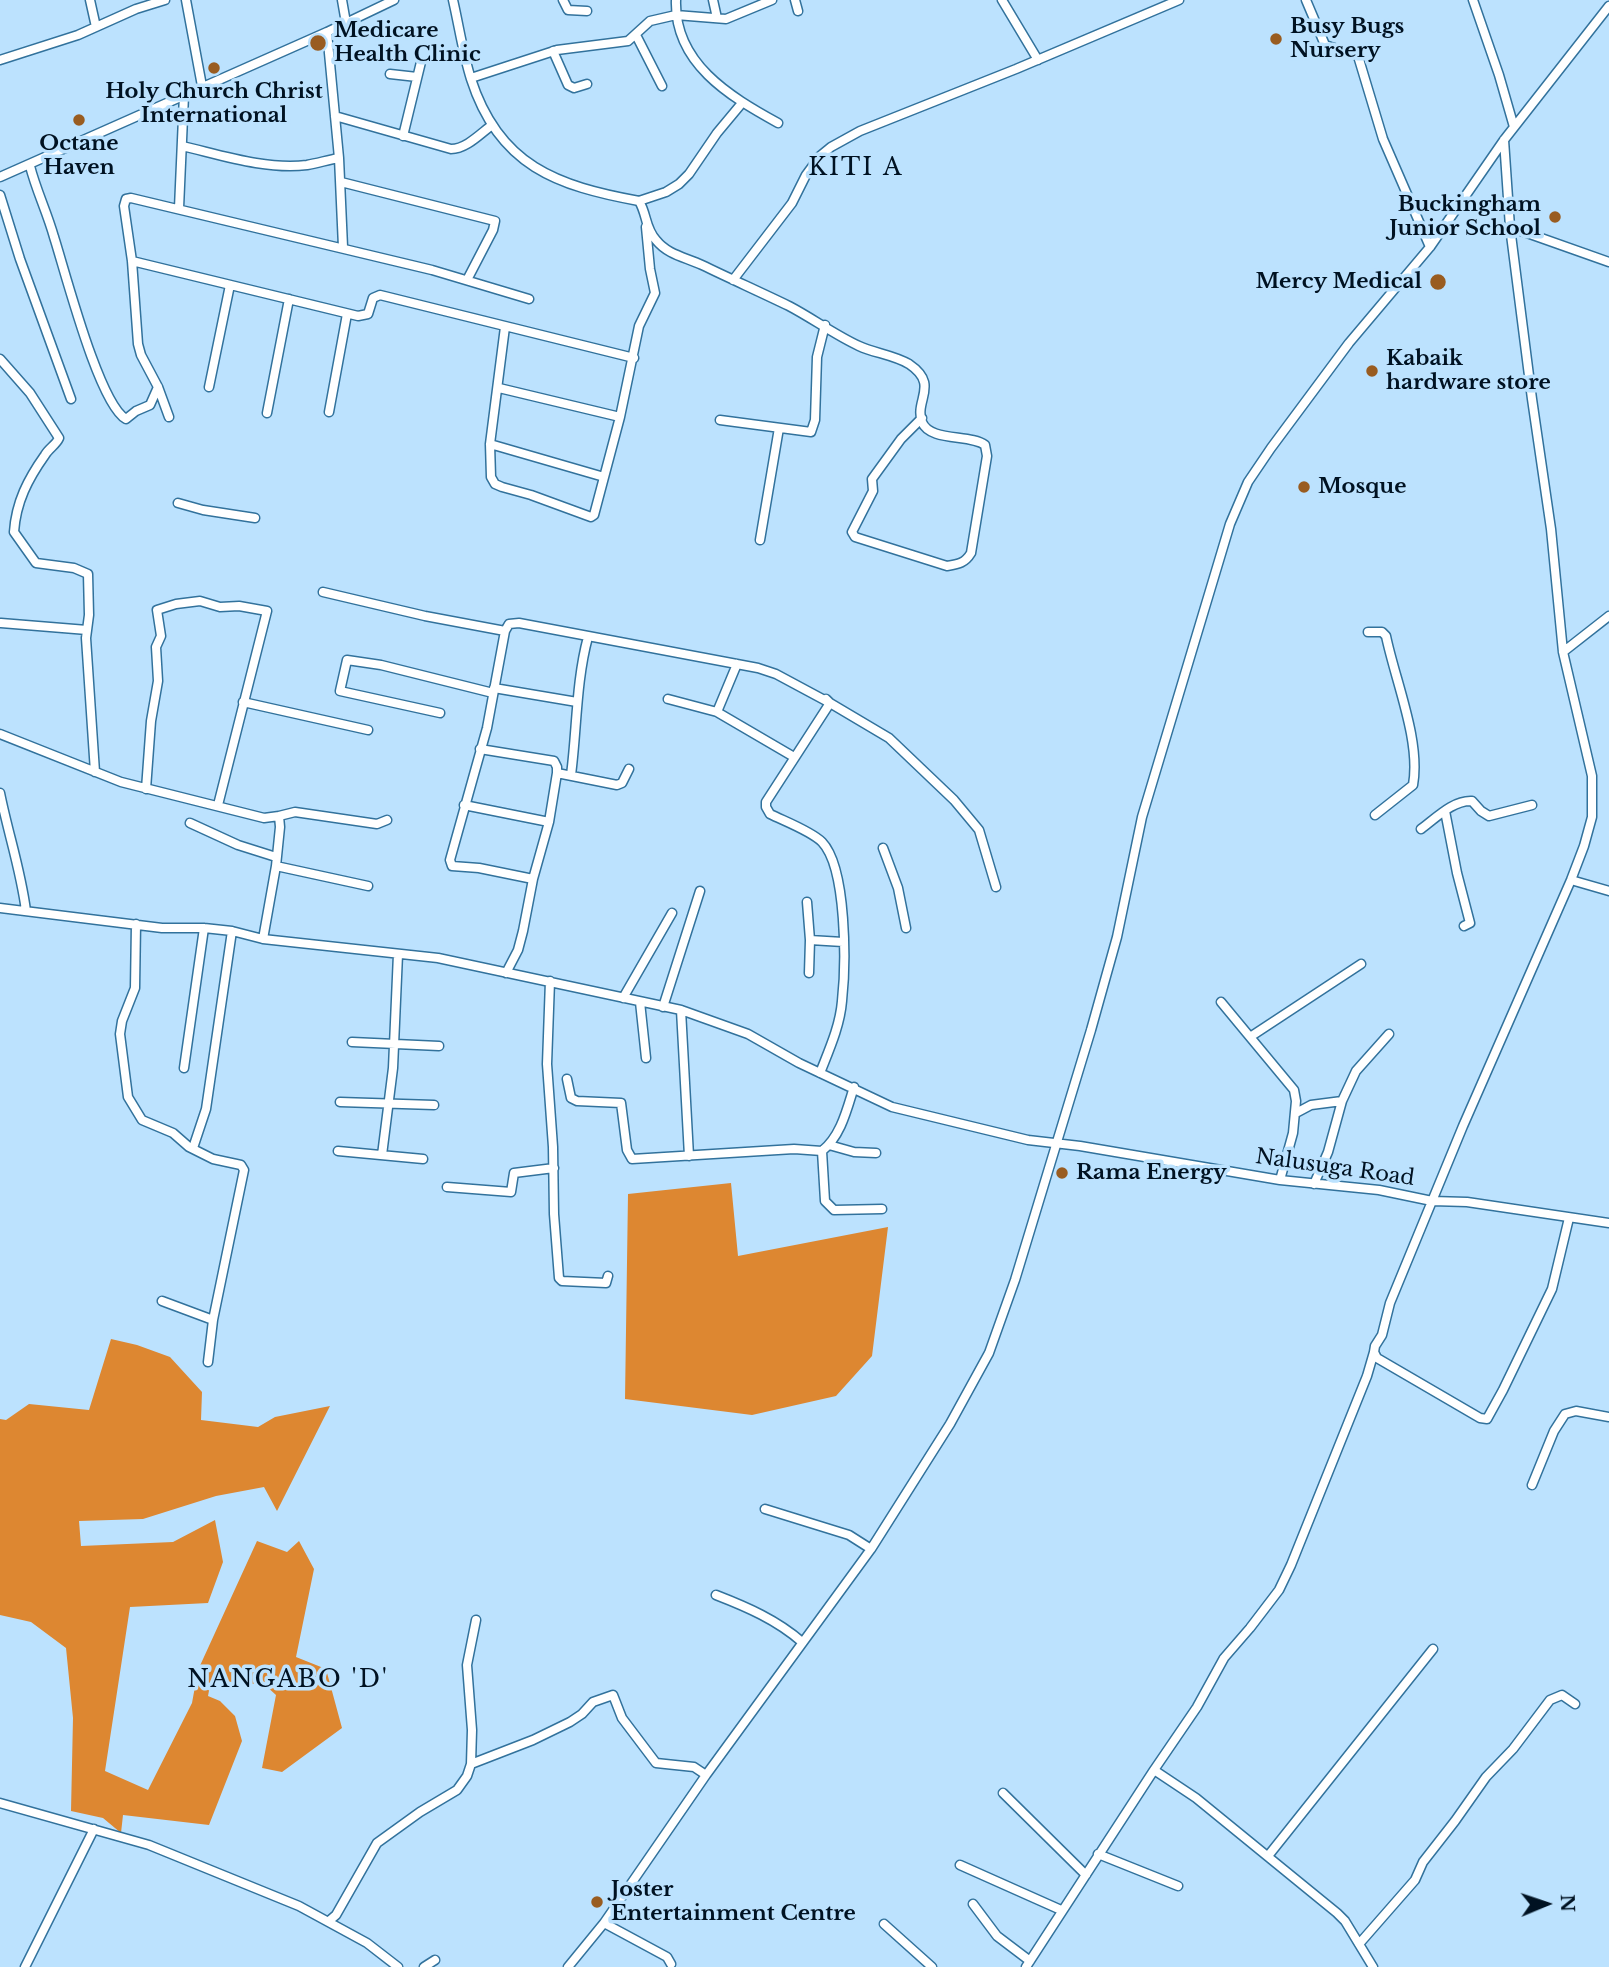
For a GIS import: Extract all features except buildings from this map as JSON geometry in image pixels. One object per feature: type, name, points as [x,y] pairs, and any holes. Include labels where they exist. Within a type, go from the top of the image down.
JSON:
[{"type":"street","points":[[90,0],[96,27]]},
{"type":"street","points":[[0,60],[67,39],[96,27],[135,5],[165,0]]},
{"type":"street","points":[[186,0],[202,86]]},
{"type":"street","points":[[342,0],[346,23]]},
{"type":"street","points":[[453,0],[471,78],[492,125],[515,153],[531,166],[569,184],[639,201],[666,192],[690,174],[717,133],[742,103]]},
{"type":"street","points":[[563,0],[568,10],[587,10]]},
{"type":"street","points":[[676,0],[680,35],[696,61],[719,87],[778,123]]},
{"type":"street","points":[[713,0],[717,18]]},
{"type":"street","points":[[471,78],[553,51],[628,41],[650,21],[676,15],[734,18],[772,0]]},
{"type":"street","points":[[795,0],[798,11]]},
{"type":"street","points":[[1002,0],[1038,60]]},
{"type":"street","points":[[733,280],[792,203],[813,166],[831,147],[860,131],[1179,0]]},
{"type":"street","points":[[1306,0],[1325,45],[1358,57],[1383,139],[1430,247]]},
{"type":"street","points":[[1473,0],[1514,127]]},
{"type":"street","points":[[0,177],[30,166],[202,86],[327,32],[390,1]]},
{"type":"street","points":[[568,1967],[604,1923],[706,1774],[872,1549],[950,1424],[989,1353],[1012,1290],[1117,937],[1142,817],[1230,524],[1248,482],[1349,343],[1430,247],[1504,140],[1609,6]]},
{"type":"street","points":[[327,32],[341,182],[343,247]]},
{"type":"street","points":[[636,36],[662,86]]},
{"type":"street","points":[[553,51],[568,86],[575,88],[587,84]]},
{"type":"street","points":[[402,136],[421,62]]},
{"type":"street","points":[[390,74],[417,77]]},
{"type":"street","points":[[179,208],[184,95]]},
{"type":"street","points":[[335,116],[440,147],[458,149],[492,125]]},
{"type":"street","points":[[973,1904],[997,1936],[1028,1964],[1197,1707],[1224,1658],[1279,1590],[1367,1376],[1390,1303],[1584,846],[1592,817],[1592,776],[1563,652],[1551,529],[1510,227],[1504,140]]},
{"type":"street","points":[[182,146],[249,161],[271,163],[305,165],[339,158]]},
{"type":"street","points":[[30,166],[94,363],[117,410],[127,419],[136,411],[150,405],[158,387]]},
{"type":"street","points":[[341,182],[495,221],[467,280]]},
{"type":"street","points":[[0,194],[20,260],[71,399]]},
{"type":"street","points":[[169,417],[138,344],[132,261],[125,220],[126,200],[136,198],[343,247],[529,299]]},
{"type":"street","points":[[505,327],[490,444],[489,469],[495,484],[587,516],[594,515],[620,417],[639,326],[655,293],[644,210],[639,201]]},
{"type":"street","points":[[646,225],[656,240],[671,254],[692,260],[825,325],[858,346],[908,363],[916,371],[925,384],[922,418],[925,425],[933,432],[977,440],[987,449],[971,553],[966,561],[959,564],[947,566],[855,537],[852,533],[873,491],[872,480],[901,439],[922,418]]},
{"type":"street","points":[[1510,227],[1609,262]]},
{"type":"street","points":[[132,261],[358,316],[368,314],[373,298],[380,295],[634,358]]},
{"type":"street","points":[[209,387],[230,285]]},
{"type":"street","points":[[267,413],[289,299]]},
{"type":"street","points":[[329,412],[347,314]]},
{"type":"street","points":[[720,420],[811,432],[817,357],[825,325]]},
{"type":"street","points":[[0,359],[30,393],[59,438],[45,454],[22,492],[14,532],[36,563],[74,568],[88,573],[87,630],[95,772]]},
{"type":"street","points":[[499,388],[620,417]]},
{"type":"street","points":[[760,540],[779,428]]},
{"type":"street","points":[[490,444],[604,477]]},
{"type":"street","points":[[178,503],[255,518]]},
{"type":"street","points":[[323,592],[505,631]]},
{"type":"street","points":[[146,789],[151,721],[158,681],[156,648],[161,636],[157,610],[200,601],[220,607],[239,606],[267,611],[218,805]]},
{"type":"street","points":[[1563,652],[1609,617]]},
{"type":"street","points":[[533,879],[479,868],[452,866],[450,855],[487,729],[505,631],[512,622],[737,664],[776,674],[830,703],[889,737],[954,800],[979,830],[996,887]]},
{"type":"street","points":[[1,623],[87,630]]},
{"type":"street","points":[[1368,632],[1382,632],[1386,636],[1409,725],[1413,754],[1413,785],[1375,815]]},
{"type":"street","points":[[571,775],[577,702],[588,637]]},
{"type":"street","points":[[440,713],[340,691],[347,660],[381,665],[493,691],[577,702]]},
{"type":"street","points":[[717,712],[737,664]]},
{"type":"street","points":[[821,695],[830,703]]},
{"type":"street","points":[[668,699],[717,712],[794,757]]},
{"type":"street","points":[[243,702],[368,730]]},
{"type":"street","points":[[820,1073],[833,1039],[842,1002],[841,894],[831,855],[821,841],[770,814],[766,802],[830,703]]},
{"type":"street","points":[[0,734],[146,789],[264,818],[295,812],[377,824],[387,820]]},
{"type":"street","points":[[480,749],[554,761],[557,767],[549,822],[533,879],[523,932],[518,950],[506,973]]},
{"type":"street","points":[[557,773],[620,784],[629,769]]},
{"type":"street","points":[[0,793],[10,842],[22,881],[26,911]]},
{"type":"street","points":[[1421,829],[1445,811],[1466,800],[1472,800],[1489,816],[1532,806]]},
{"type":"street","points":[[464,805],[549,822]]},
{"type":"street","points":[[1445,811],[1470,923],[1464,926]]},
{"type":"street","points":[[263,939],[276,862],[279,816]]},
{"type":"street","points":[[190,823],[276,862],[368,886]]},
{"type":"street","points":[[883,848],[898,888],[906,928]]},
{"type":"street","points":[[1571,880],[1609,891]]},
{"type":"street","points":[[663,1007],[700,891]]},
{"type":"street","points":[[807,902],[809,973]]},
{"type":"street","name":"Nalusuga Road","points":[[0,908],[162,928],[232,931],[263,939],[438,958],[681,1010],[741,1031],[892,1107],[1028,1140],[1280,1180],[1379,1190],[1432,1201],[1466,1202],[1609,1223]]},
{"type":"street","points":[[623,998],[672,913]]},
{"type":"street","points":[[136,924],[135,988],[122,1021],[120,1034],[128,1097],[142,1119],[173,1133],[213,1159],[241,1165],[244,1170],[213,1320],[208,1362]]},
{"type":"street","points":[[184,1068],[204,928]]},
{"type":"street","points":[[193,1148],[206,1109],[232,931]]},
{"type":"street","points":[[810,940],[842,942]]},
{"type":"street","points":[[382,1155],[386,1108],[389,1103],[398,954]]},
{"type":"street","points":[[1250,1037],[1361,964]]},
{"type":"street","points":[[550,981],[547,1064],[559,1278],[562,1281],[606,1284]]},
{"type":"street","points":[[640,1002],[646,1058]]},
{"type":"street","points":[[1221,1002],[1294,1090],[1296,1113],[1280,1180]]},
{"type":"street","points":[[681,1010],[689,1156]]},
{"type":"street","points":[[1314,1184],[1328,1152],[1342,1101],[1356,1070],[1389,1034]]},
{"type":"street","points":[[352,1042],[439,1046]]},
{"type":"street","points":[[567,1079],[571,1098],[576,1101],[621,1103],[627,1150],[632,1159],[826,1148],[876,1153]]},
{"type":"street","points":[[853,1087],[842,1121],[826,1148],[827,1205],[834,1210],[882,1209]]},
{"type":"street","points":[[1296,1113],[1311,1105],[1342,1101]]},
{"type":"street","points":[[340,1102],[434,1105]]},
{"type":"street","points":[[338,1152],[424,1159]]},
{"type":"street","points":[[447,1186],[510,1192],[513,1176],[517,1172],[554,1168]]},
{"type":"street","points":[[1374,1352],[1377,1358],[1486,1419],[1508,1381],[1552,1289],[1569,1218]]},
{"type":"street","points":[[162,1301],[213,1320]]},
{"type":"street","points":[[1532,1485],[1554,1431],[1565,1414],[1576,1411],[1609,1417]]},
{"type":"street","points":[[765,1509],[849,1535],[872,1549]]},
{"type":"street","points":[[716,1595],[759,1614],[788,1630],[802,1642]]},
{"type":"street","points":[[329,1921],[336,1915],[377,1843],[457,1790],[467,1776],[471,1764],[472,1730],[467,1665],[476,1620]]},
{"type":"street","points":[[1268,1856],[1433,1649]]},
{"type":"street","points":[[471,1764],[533,1740],[570,1722],[593,1702],[613,1695],[622,1718],[653,1760],[660,1764],[694,1767],[706,1774]]},
{"type":"street","points":[[1359,1944],[1420,1874],[1423,1862],[1486,1777],[1513,1749],[1550,1700],[1562,1695],[1575,1704]]},
{"type":"street","points":[[1154,1769],[1188,1792],[1337,1913],[1345,1921],[1373,1967]]},
{"type":"street","points":[[1003,1793],[1086,1875]]},
{"type":"street","points":[[0,1802],[149,1845],[299,1906],[367,1943],[398,1967]]},
{"type":"street","points":[[25,1967],[94,1829]]},
{"type":"street","points":[[1098,1854],[1178,1886]]},
{"type":"street","points":[[960,1866],[1061,1910]]},
{"type":"street","points":[[604,1923],[667,1957],[670,1964]]},
{"type":"street","points":[[884,1924],[932,1967]]},
{"type":"street","points":[[424,1967],[435,1959]]},
{"type":"shaded area","points":[[731,1183],[738,1256],[888,1227],[872,1356],[836,1396],[752,1415],[625,1399],[628,1194]]},
{"type":"shaded area","points":[[111,1339],[170,1357],[202,1392],[201,1420],[258,1427],[275,1417],[330,1406],[277,1511],[264,1487],[216,1496],[143,1519],[79,1521],[81,1546],[173,1542],[215,1520],[223,1562],[208,1603],[130,1607],[105,1771],[148,1790],[192,1703],[198,1670],[257,1541],[287,1552],[299,1541],[314,1569],[296,1657],[326,1669],[342,1728],[282,1772],[262,1768],[276,1695],[265,1685],[211,1680],[208,1696],[220,1701],[235,1716],[242,1741],[209,1825],[123,1815],[121,1833],[103,1818],[71,1811],[73,1718],[66,1648],[31,1622],[0,1615],[0,1419],[6,1420],[29,1404],[89,1410]]},
{"type":"place","name":"Busy Bugs Nursery","points":[[1276,39]]},
{"type":"place","name":"Medicare Health Clinic","points":[[318,43]]},
{"type":"place","name":"Holy Church Christ International","points":[[214,68]]},
{"type":"place","name":"Octane Haven","points":[[79,120]]},
{"type":"place","name":"Buckingham Junior School","points":[[1555,217]]},
{"type":"place","name":"Mercy Medical","points":[[1438,282]]},
{"type":"place","name":"Kabaik hardware store","points":[[1372,371]]},
{"type":"place","name":"Mosque","points":[[1304,487]]},
{"type":"place","name":"Rama Energy","points":[[1062,1173]]},
{"type":"place","name":"Joster Entertainment Centre","points":[[597,1902]]},
{"type":"district","name":"KITI A","points":[[856,168]]},
{"type":"district","name":"NANGABO 'D'","points":[[288,1680]]}]
